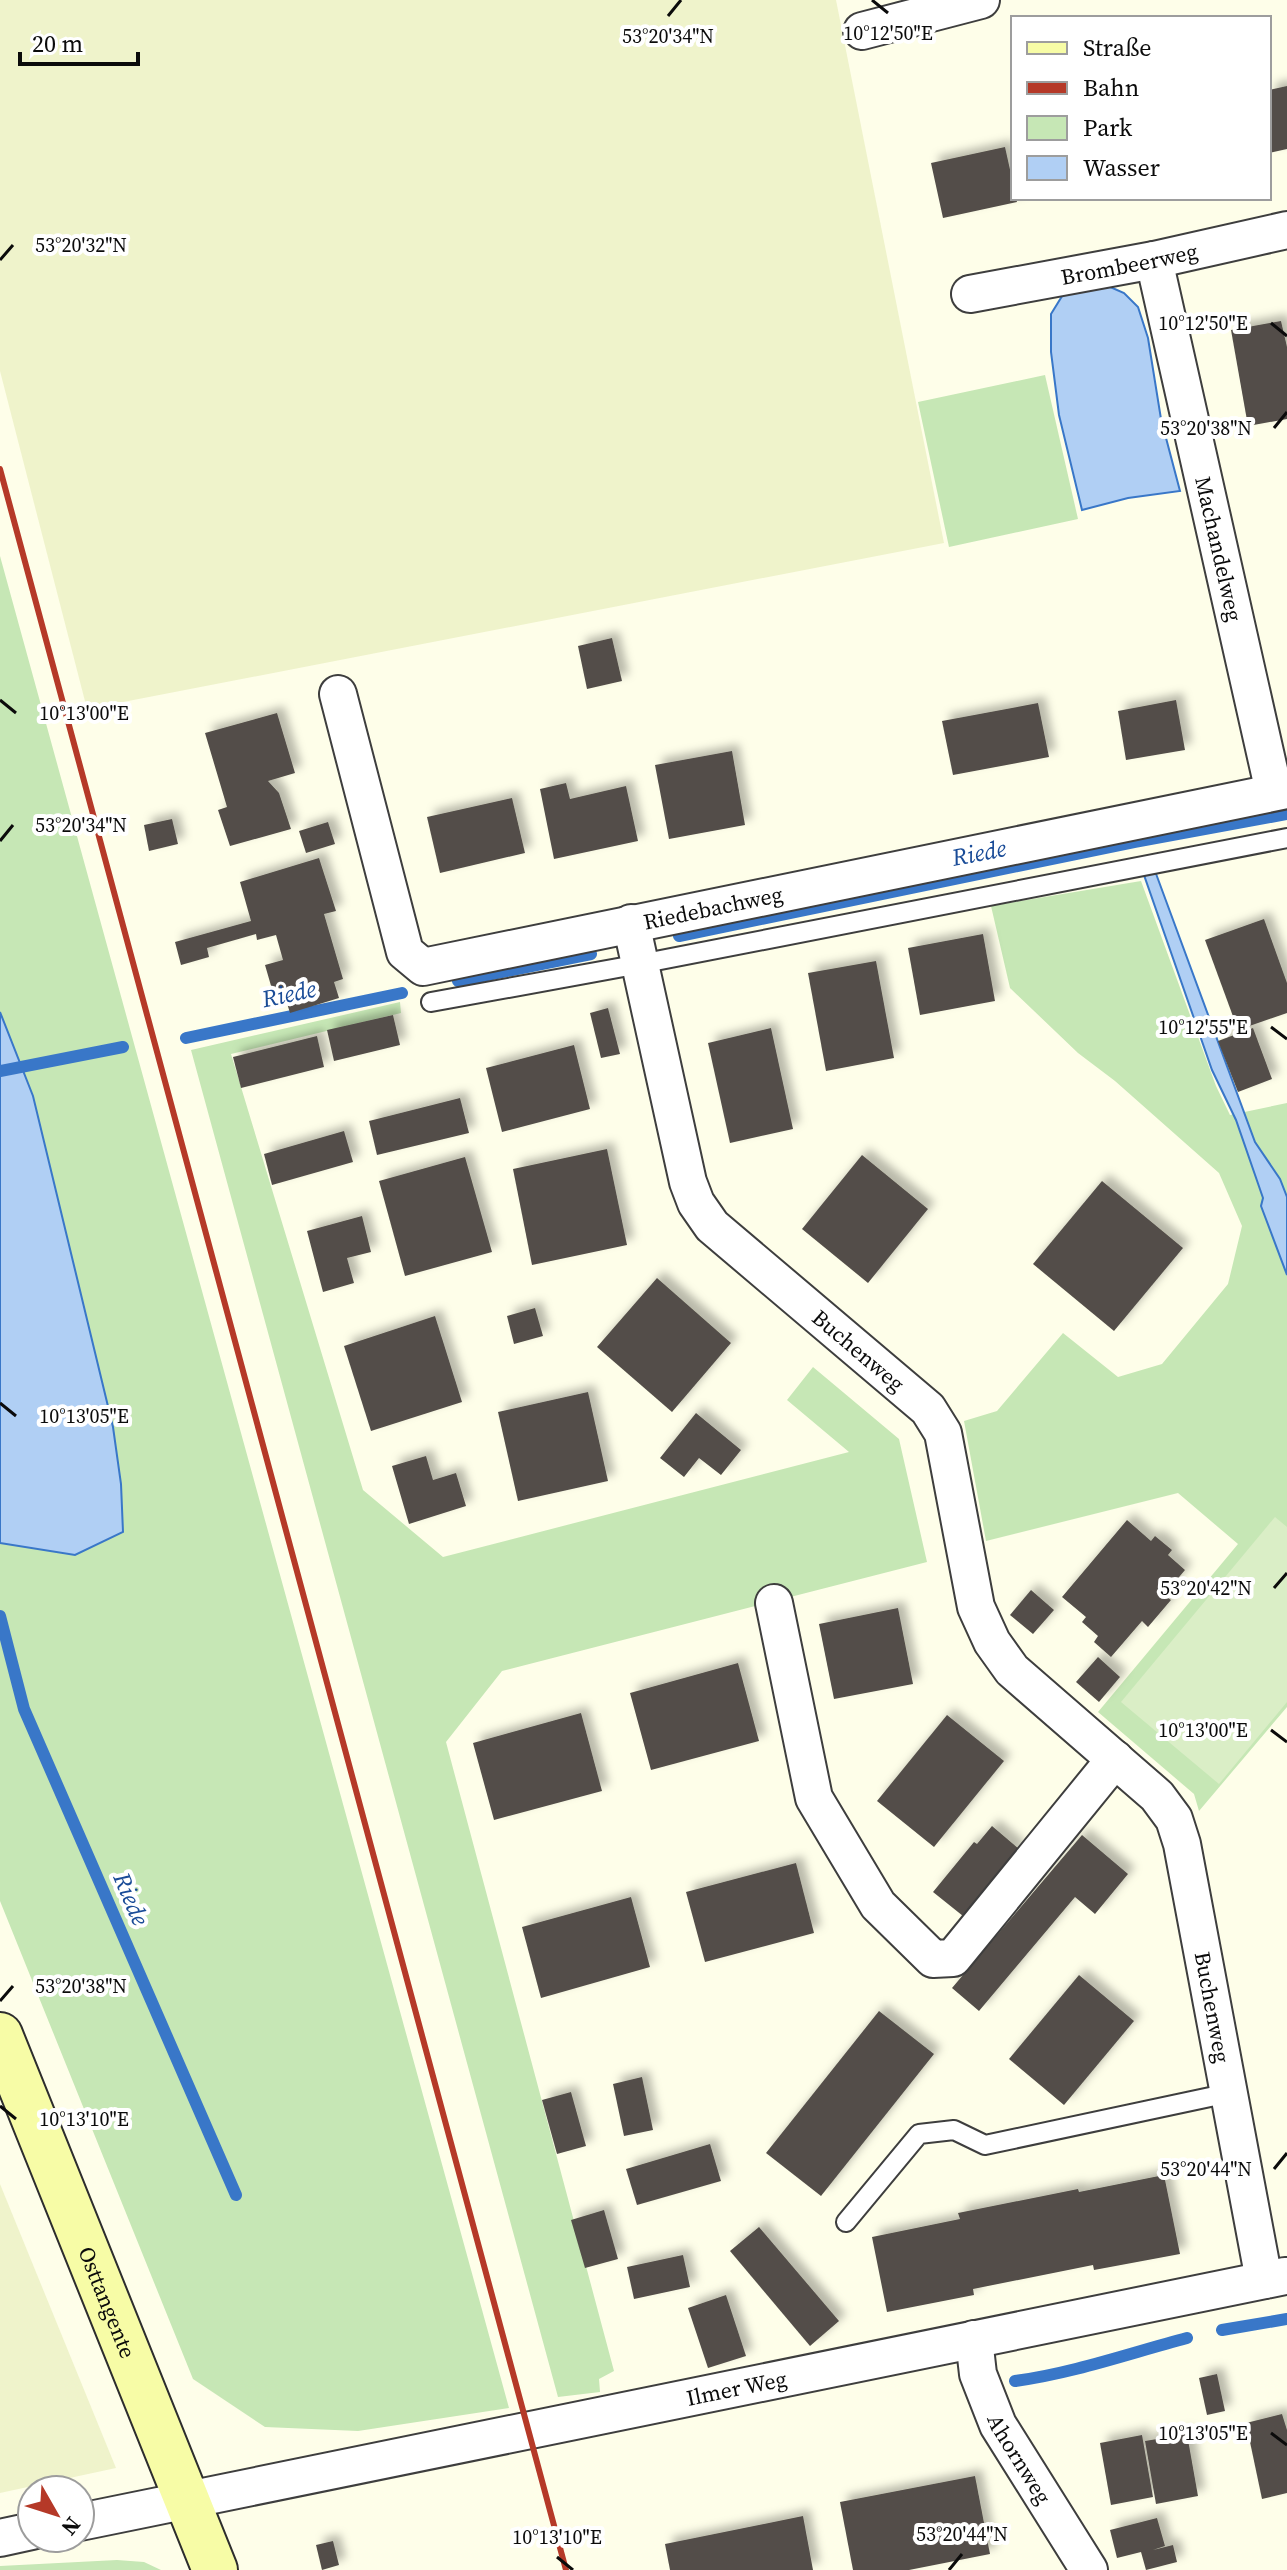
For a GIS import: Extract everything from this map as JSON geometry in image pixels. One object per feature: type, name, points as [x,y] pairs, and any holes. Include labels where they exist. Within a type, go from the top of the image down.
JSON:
[{"type":"main road","name":"Osttangente","points":[[0,2035],[215,2570]]},
{"type":"street","points":[[862,31],[981,0]]},
{"type":"street","name":"Brombeerweg","points":[[970,294],[1154,260],[1287,230]]},
{"type":"street","name":"Machandelweg","points":[[1154,260],[1284,795]]},
{"type":"street","name":"Riedebachweg","points":[[338,694],[405,952],[423,967],[631,923],[1284,795]]},
{"type":"street","name":"Buchenweg","points":[[631,923],[688,1182],[696,1203],[712,1226],[928,1409],[943,1433],[976,1607],[992,1642],[1012,1670],[1157,1796],[1174,1819],[1182,1844],[1229,2093],[1276,2278]]},
{"type":"street","points":[[774,1603],[814,1798],[878,1905],[933,1959],[953,1958],[1115,1759]]},
{"type":"street","name":"Ilmer Weg","points":[[96,2519],[1276,2278]]},
{"type":"street","name":"Ahornweg","points":[[974,2339],[978,2374],[998,2425],[1089,2570]]},
{"type":"lane","name":"Riedebachweg","points":[[431,1002],[1287,838]]},
{"type":"lane","points":[[846,2222],[919,2134],[954,2130],[985,2145],[1229,2093]]},
{"type":"green space","points":[[0,0],[836,0],[944,543],[87,709],[0,371]]},
{"type":"green space","points":[[1045,375],[1078,519],[949,547],[918,402]]},
{"type":"green space","points":[[0,556],[509,2408],[358,2431],[265,2427],[193,2379],[0,1901],[0,1543],[23,1545],[122,1531],[121,1484],[113,1427],[33,1096],[0,1012]]},
{"type":"green space","points":[[1141,881],[1216,1086],[1230,1115],[1287,1103],[1287,1707],[1199,1811],[1194,1794],[1098,1712],[1238,1544],[1178,1493],[986,1541],[964,1421],[997,1411],[1063,1333],[1118,1377],[1162,1364],[1228,1284],[1242,1226],[1219,1173],[1115,1081],[1078,1053],[1010,988],[991,906]]},
{"type":"green space","points":[[400,1002],[401,1013],[231,1054],[363,1490],[443,1557],[849,1452],[787,1400],[813,1367],[899,1439],[927,1562],[502,1671],[446,1742],[614,2371],[599,2379],[600,2392],[558,2397],[191,1050]]},
{"type":"green space","points":[[1275,1517],[1287,1527],[1287,1702],[1219,1784],[1121,1702]]},
{"type":"green space","points":[[0,2184],[116,2468],[88,2474],[16,2474],[16,2490],[0,2493]]},
{"type":"green space","points":[[117,2560],[144,2562],[161,2570],[0,2570],[0,2566]]},
{"type":"water","points":[[1108,286],[1124,293],[1138,307],[1148,338],[1161,419],[1180,491],[1128,498],[1082,510],[1059,415],[1051,352],[1051,314],[1064,293]]},
{"type":"water","points":[[1155,871],[1255,1142],[1280,1179],[1287,1197],[1287,1275],[1261,1206],[1263,1198],[1236,1120],[1212,1070],[1144,875]]},
{"type":"water","points":[[0,1012],[33,1096],[113,1427],[121,1484],[123,1532],[75,1555],[0,1543]]},
{"type":"building","points":[[1287,86],[1287,149],[1271,153],[1271,90]]},
{"type":"building","points":[[1005,147],[1011,174],[1011,200],[1017,202],[943,218],[931,163]]},
{"type":"building","points":[[1281,321],[1287,347],[1287,419],[1248,426],[1231,330]]},
{"type":"building","points":[[612,638],[622,681],[587,689],[578,646]]},
{"type":"building","points":[[1176,700],[1185,750],[1126,760],[1118,711]]},
{"type":"building","points":[[1038,703],[1049,757],[953,775],[942,721]]},
{"type":"building","points":[[277,713],[295,773],[268,781],[279,793],[291,829],[230,846],[218,810],[227,807],[205,733]]},
{"type":"building","points":[[732,751],[745,825],[669,839],[655,765]]},
{"type":"building","points":[[566,783],[570,799],[626,786],[638,841],[554,859],[540,789]]},
{"type":"building","points":[[512,798],[525,853],[440,873],[427,817]]},
{"type":"building","points":[[172,819],[178,844],[149,851],[144,825]]},
{"type":"building","points":[[328,822],[335,844],[306,853],[299,831]]},
{"type":"building","points":[[319,858],[336,911],[324,914],[343,979],[334,982],[339,998],[290,1013],[286,1000],[276,1003],[265,965],[283,960],[276,935],[257,940],[256,934],[207,948],[209,957],[181,965],[175,942],[251,921],[240,882]]},
{"type":"building","points":[[1264,919],[1287,983],[1287,1013],[1238,1030],[1205,940]]},
{"type":"building","points":[[983,934],[995,1001],[920,1015],[908,948]]},
{"type":"building","points":[[876,961],[894,1058],[826,1071],[808,973]]},
{"type":"building","points":[[608,1008],[620,1054],[601,1058],[590,1013]]},
{"type":"building","points":[[393,1015],[400,1045],[334,1061],[327,1030]]},
{"type":"building","points":[[771,1028],[793,1129],[730,1143],[708,1043]]},
{"type":"building","points":[[1253,1028],[1272,1079],[1238,1092],[1218,1041]]},
{"type":"building","points":[[317,1036],[324,1067],[241,1088],[233,1057]]},
{"type":"building","points":[[574,1045],[590,1109],[502,1132],[486,1068]]},
{"type":"building","points":[[460,1098],[469,1133],[377,1155],[369,1121]]},
{"type":"building","points":[[344,1131],[353,1162],[272,1185],[264,1154]]},
{"type":"building","points":[[607,1149],[627,1245],[532,1265],[513,1169]]},
{"type":"building","points":[[862,1155],[928,1209],[868,1283],[802,1229]]},
{"type":"building","points":[[465,1157],[492,1252],[405,1276],[379,1181]]},
{"type":"building","points":[[1102,1181],[1183,1248],[1114,1331],[1033,1264]]},
{"type":"building","points":[[362,1216],[371,1252],[347,1258],[354,1283],[323,1292],[307,1231]]},
{"type":"building","points":[[657,1278],[731,1343],[672,1412],[597,1347]]},
{"type":"building","points":[[535,1308],[543,1336],[514,1344],[507,1316]]},
{"type":"building","points":[[435,1316],[462,1402],[371,1431],[344,1346]]},
{"type":"building","points":[[588,1392],[608,1481],[518,1501],[498,1412]]},
{"type":"building","points":[[696,1413],[741,1450],[721,1475],[699,1458],[684,1477],[660,1458]]},
{"type":"building","points":[[426,1456],[433,1480],[456,1473],[466,1506],[409,1524],[392,1466]]},
{"type":"building","points":[[1127,1520],[1151,1541],[1155,1536],[1172,1550],[1168,1555],[1185,1570],[1164,1595],[1171,1600],[1148,1627],[1142,1621],[1111,1657],[1094,1642],[1098,1636],[1082,1622],[1086,1617],[1062,1597]]},
{"type":"building","points":[[1031,1590],[1054,1610],[1033,1634],[1010,1615]]},
{"type":"building","points":[[898,1608],[913,1684],[834,1699],[819,1624]]},
{"type":"building","points":[[1098,1657],[1120,1677],[1099,1702],[1076,1682]]},
{"type":"building","points":[[738,1663],[759,1741],[651,1770],[630,1693]]},
{"type":"building","points":[[581,1713],[602,1791],[494,1820],[473,1743]]},
{"type":"building","points":[[947,1715],[1004,1761],[934,1847],[877,1801]]},
{"type":"building","points":[[992,1826],[1019,1849],[963,1916],[933,1892],[974,1842],[977,1844]]},
{"type":"building","points":[[1082,1835],[1128,1874],[1095,1914],[1075,1897],[979,2011],[952,1988]]},
{"type":"building","points":[[796,1863],[814,1933],[705,1962],[686,1892]]},
{"type":"building","points":[[631,1897],[650,1967],[541,1998],[522,1927]]},
{"type":"building","points":[[1079,1975],[1134,2021],[1064,2105],[1009,2059]]},
{"type":"building","points":[[879,2011],[934,2054],[821,2196],[766,2153]]},
{"type":"building","points":[[642,2077],[653,2130],[624,2136],[613,2084]]},
{"type":"building","points":[[571,2092],[586,2146],[557,2154],[542,2100]]},
{"type":"building","points":[[710,2144],[721,2181],[637,2205],[626,2169]]},
{"type":"building","points":[[1164,2175],[1180,2254],[1094,2270],[1093,2265],[973,2289],[974,2295],[887,2312],[872,2237],[960,2219],[958,2213]]},
{"type":"building","points":[[604,2210],[618,2259],[585,2268],[571,2220]]},
{"type":"building","points":[[759,2227],[839,2321],[810,2346],[730,2251]]},
{"type":"building","points":[[683,2255],[690,2287],[634,2299],[627,2267]]},
{"type":"building","points":[[726,2295],[746,2356],[708,2368],[688,2308]]},
{"type":"building","points":[[1217,2374],[1225,2411],[1207,2415],[1199,2378]]},
{"type":"building","points":[[1282,2414],[1287,2430],[1287,2493],[1262,2499],[1246,2423]]},
{"type":"building","points":[[1187,2434],[1198,2496],[1156,2504],[1145,2441]]},
{"type":"building","points":[[1142,2435],[1153,2497],[1111,2505],[1100,2443]]},
{"type":"building","points":[[975,2476],[990,2554],[909,2570],[853,2570],[840,2502]]},
{"type":"building","points":[[803,2516],[813,2570],[670,2570],[665,2544]]},
{"type":"building","points":[[1157,2518],[1165,2546],[1153,2550],[1173,2545],[1177,2562],[1146,2570],[1141,2552],[1117,2558],[1110,2530]]},
{"type":"building","points":[[333,2541],[339,2565],[322,2570],[316,2545]]},
{"type":"waterway","name":"Riede","points":[[679,936],[1134,842],[1287,814]]},
{"type":"waterway","name":"Riede","points":[[458,981],[591,954]]},
{"type":"waterway","name":"Riede","points":[[186,1038],[402,993]]},
{"type":"waterway","name":"Riede","points":[[0,1071],[123,1047]]},
{"type":"waterway","name":"Riede","points":[[0,1616],[24,1709],[236,2195]]},
{"type":"waterway","points":[[1222,2330],[1287,2319]]},
{"type":"waterway","points":[[1015,2381],[1080,2368],[1187,2338]]},
{"type":"railway","points":[[0,469],[566,2570]]}]
